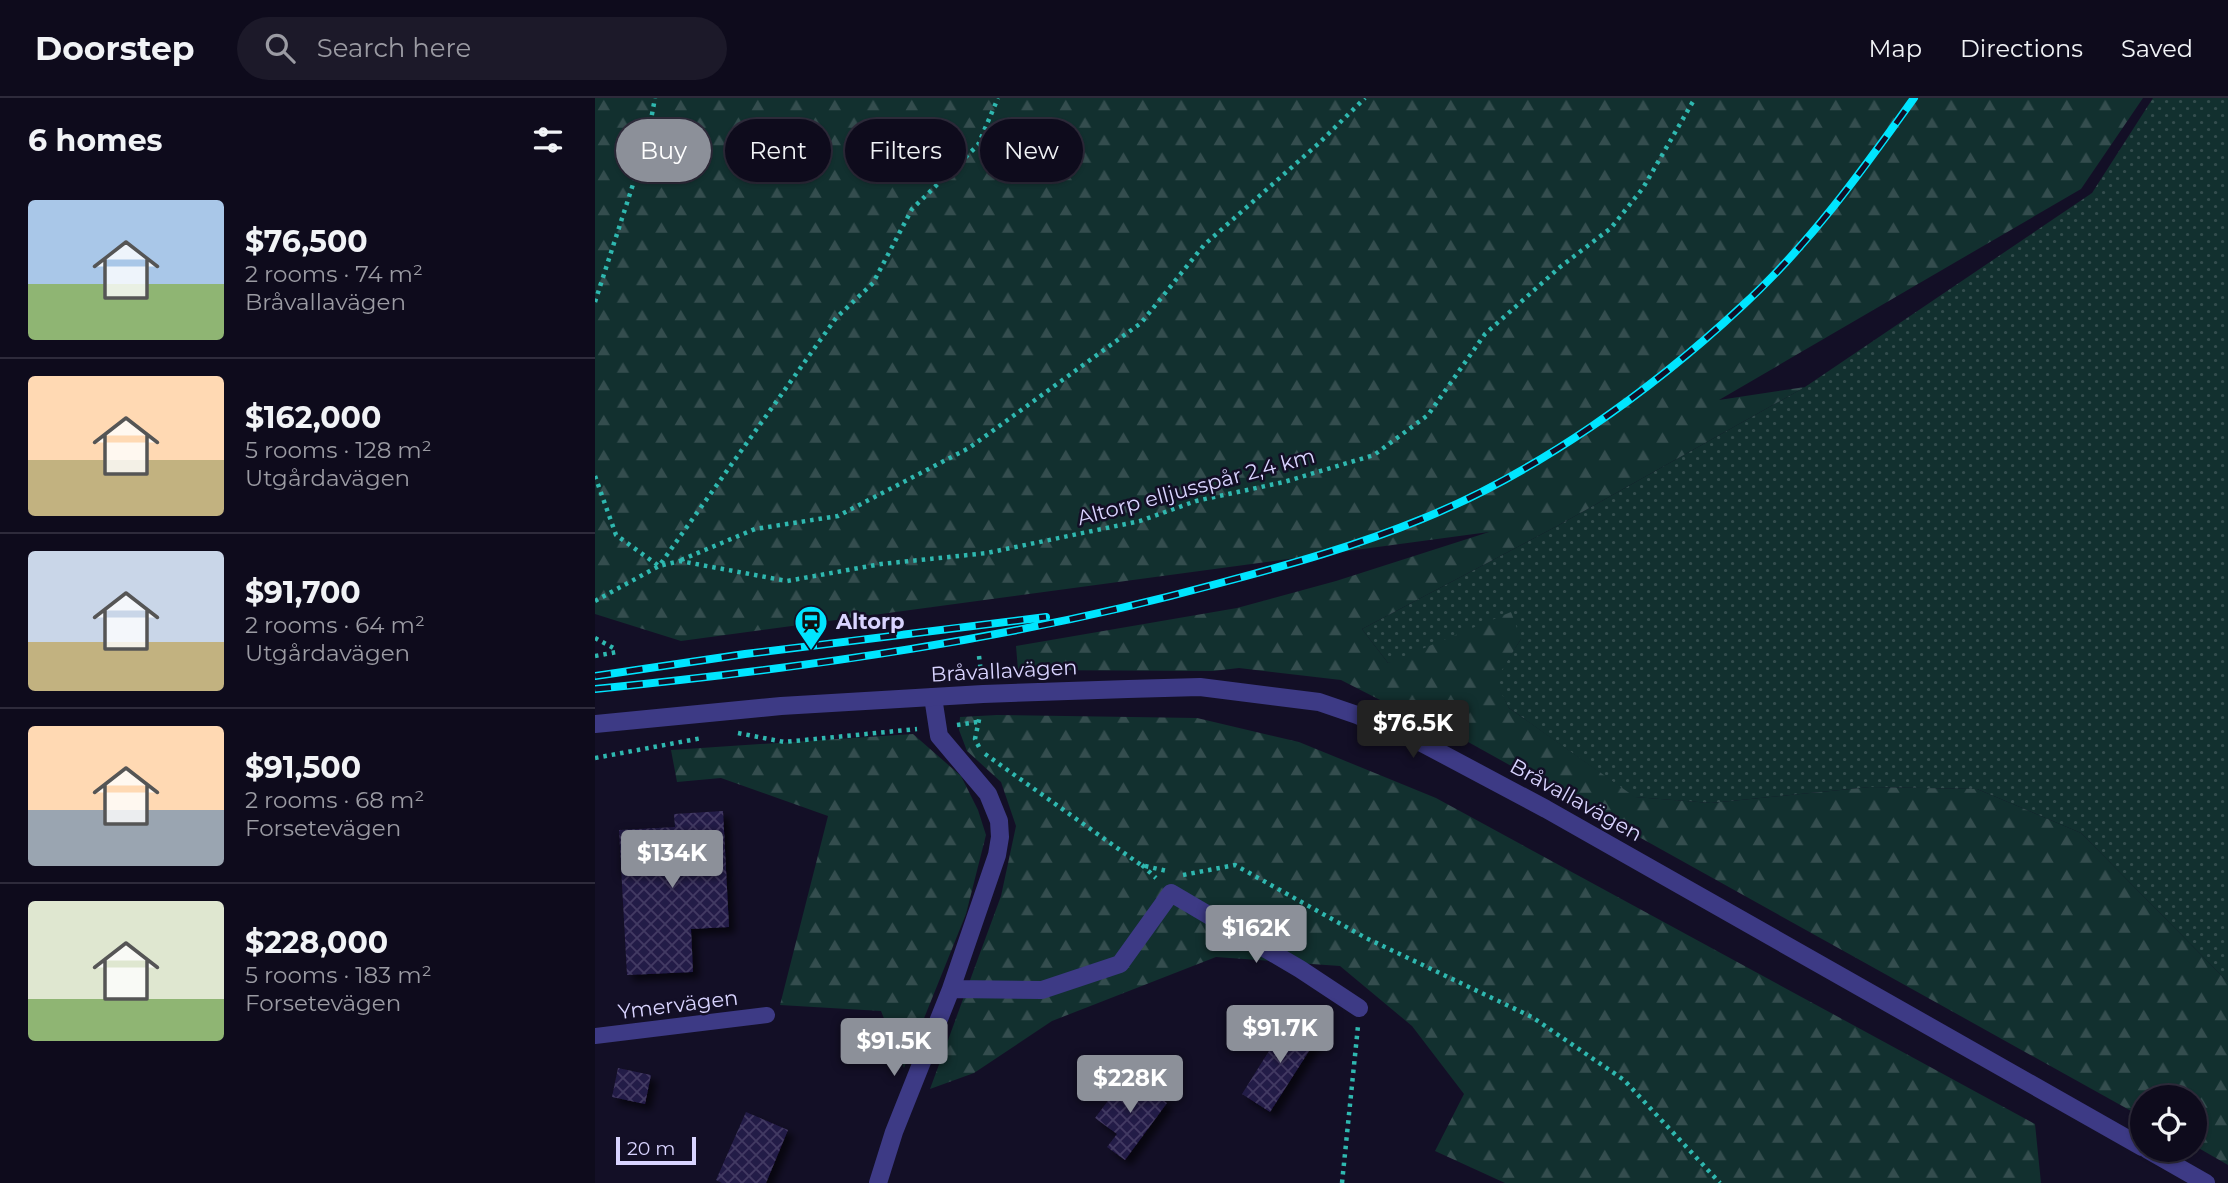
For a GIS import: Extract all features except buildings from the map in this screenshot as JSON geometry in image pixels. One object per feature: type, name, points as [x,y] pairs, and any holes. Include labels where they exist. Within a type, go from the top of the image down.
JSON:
[{"type":"street","name":"Bråvallavägen","points":[[595,723],[781,706],[933,697],[1200,687],[1319,702],[1422,743],[1546,809],[2130,1140]]},
{"type":"street","points":[[878,1183],[894,1132],[951,989],[997,855],[1000,829],[988,794],[939,736],[933,697]]},
{"type":"street","points":[[951,989],[1042,990],[1119,964],[1171,892],[1300,969],[1359,1008]]},
{"type":"street","points":[[2169,1162],[2206,1183]]},
{"type":"lane","name":"Ymervägen","points":[[595,1036],[767,1015]]},
{"type":"path","points":[[595,302],[647,141],[655,98]]},
{"type":"path","points":[[595,601],[659,565],[835,318],[873,283],[912,209],[978,145],[998,98]]},
{"type":"path","points":[[680,561],[755,529],[838,516],[969,448],[1141,323],[1204,245],[1318,144],[1365,98]]},
{"type":"path","name":"Altorp elljusspår 2,4 km","points":[[659,565],[680,561],[787,581],[881,564],[987,552],[1140,521],[1196,501],[1284,482],[1374,455],[1428,415],[1485,334],[1560,267],[1611,228],[1643,188],[1696,98]]},
{"type":"path","points":[[595,476],[616,536],[659,565]]},
{"type":"path","points":[[595,638],[617,651],[595,656]]},
{"type":"path","points":[[733,732],[784,742],[977,722],[975,739],[981,750],[1141,865],[1184,875],[1235,865],[1366,938],[1532,1017],[1624,1080],[1720,1183]]},
{"type":"path","points":[[595,758],[708,737]]},
{"type":"path","points":[[1342,1183],[1359,1008]]},
{"type":"green space","points":[[595,98],[2143,98],[2081,189],[1719,400],[1805,387],[1559,525],[1362,629],[1388,663],[1511,612],[1521,639],[1495,681],[1509,708],[1635,797],[1711,803],[1870,787],[1977,789],[2081,833],[2228,982],[2228,1165],[2207,1153],[2207,1085],[2130,1085],[2130,1110],[1443,728],[1341,680],[1239,668],[1213,671],[1018,670],[1016,646],[1237,608],[1336,581],[1489,532],[681,641],[595,614]]},
{"type":"green space","points":[[2153,98],[2228,98],[2228,982],[2081,833],[1977,789],[1870,787],[1711,803],[1634,797],[1509,708],[1494,681],[1521,639],[1388,663],[1362,629],[1559,525],[1805,387],[2092,193]]},
{"type":"green space","points":[[997,715],[1197,718],[1299,742],[1436,798],[2035,1124],[2041,1183],[1505,1183],[1435,1151],[1464,1094],[1412,1026],[1340,966],[1216,957],[1052,1021],[974,1073],[930,1089],[1001,896],[1016,826],[1001,782],[967,751],[959,730],[960,717]]},
{"type":"green space","points":[[913,734],[961,776],[978,810],[986,835],[966,914],[904,1068],[881,1011],[780,1005],[828,816],[721,778],[677,782],[671,750]]},
{"type":"railway","points":[[595,689],[831,661],[988,636],[1066,620],[1143,603],[1322,554],[1397,529],[1465,500],[1549,454],[1631,399],[1741,307],[1766,284],[1811,233],[1914,98]]},
{"type":"railway","points":[[595,676],[745,654],[1046,617]]},
{"type":"place","name":"Altorp","points":[[811,652]]}]
